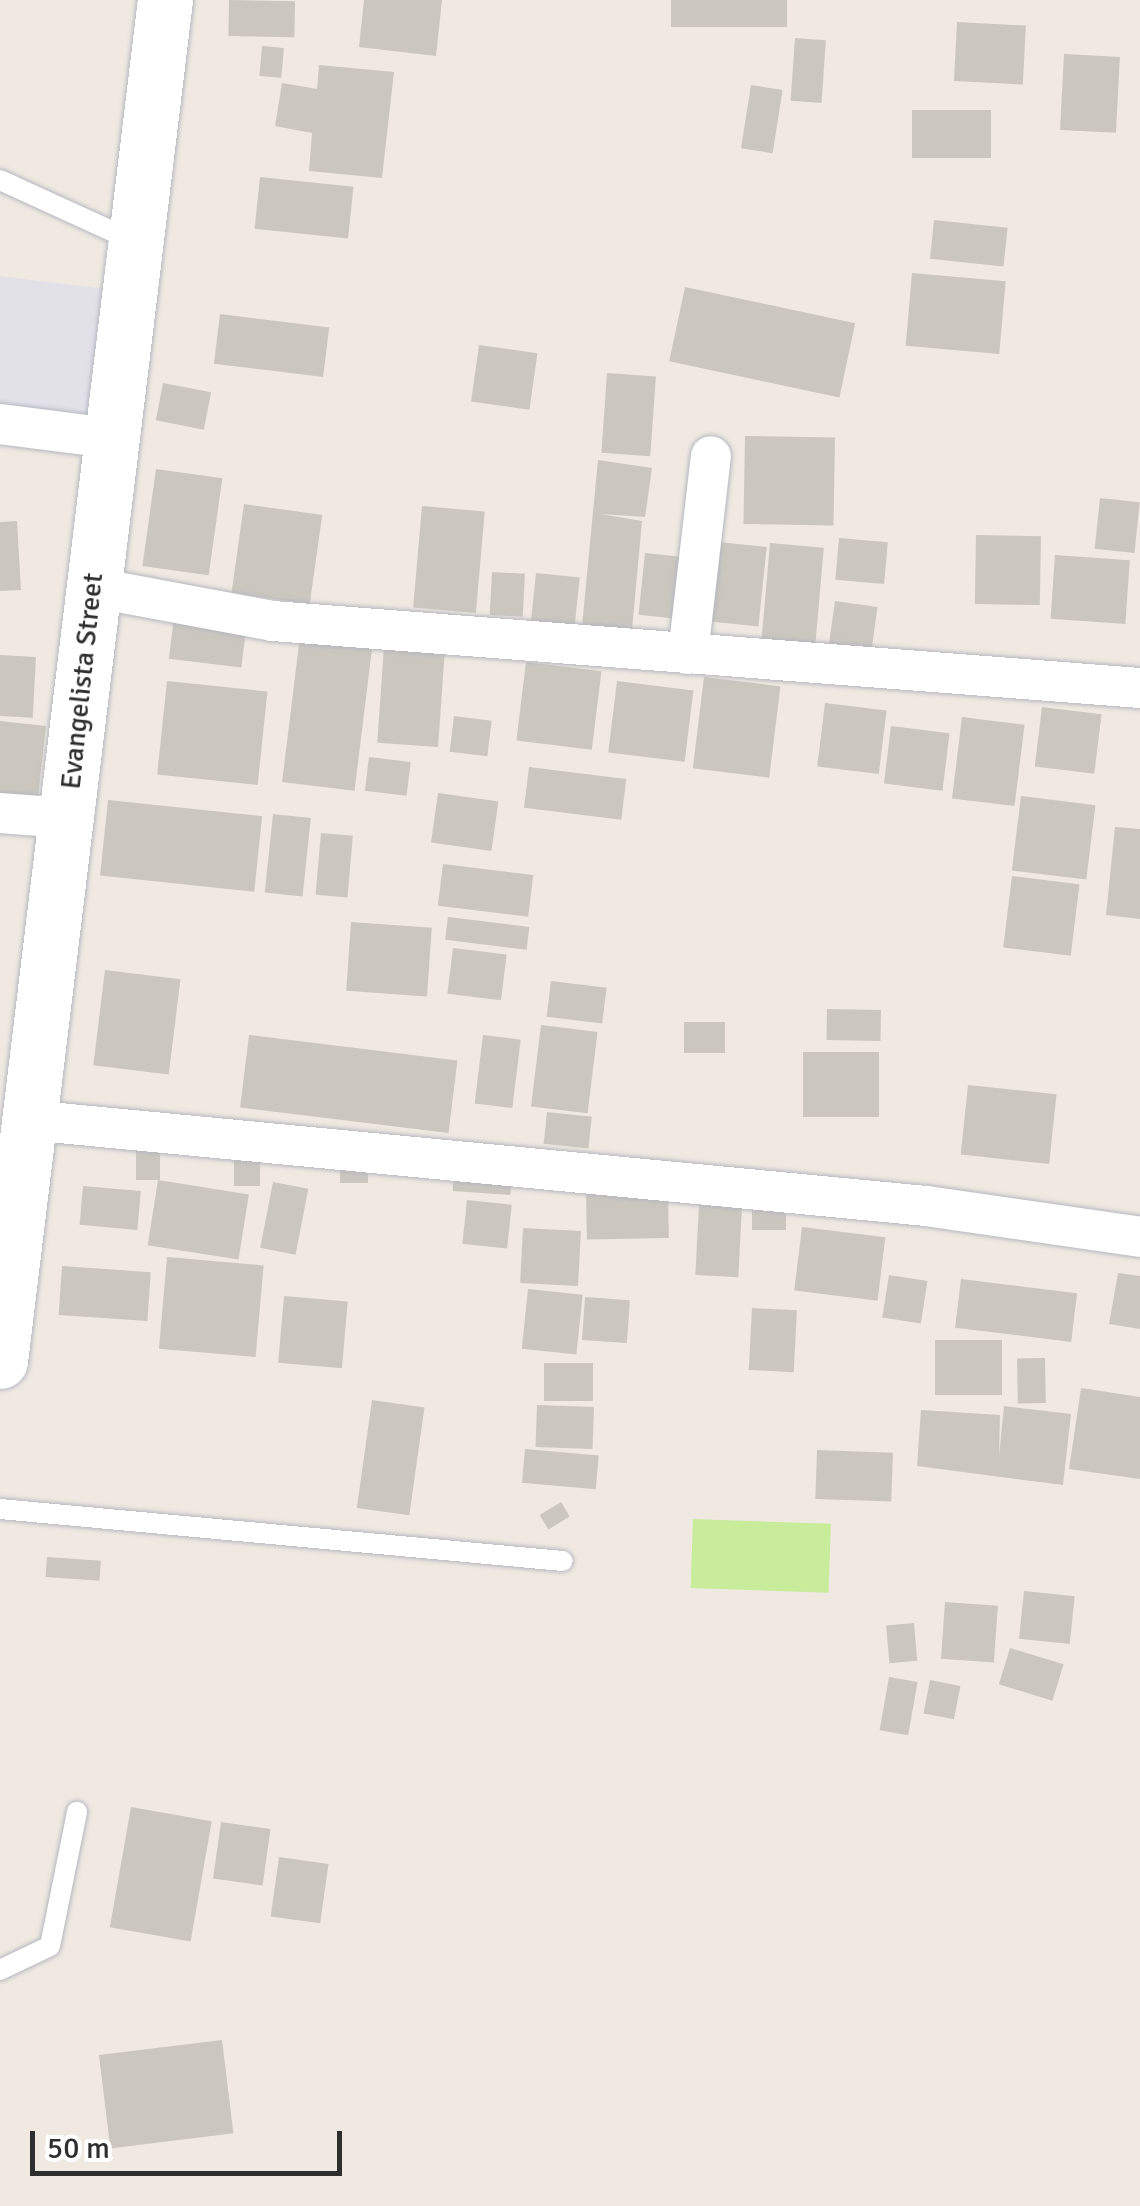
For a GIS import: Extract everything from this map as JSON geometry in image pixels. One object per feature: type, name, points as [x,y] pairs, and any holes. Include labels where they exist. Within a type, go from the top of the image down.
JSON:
[{"type":"street","name":"Evangelista Street","points":[[0,1362],[165,0]]},
{"type":"street","points":[[0,424],[110,438]]},
{"type":"street","points":[[688,654],[711,456]]},
{"type":"street","points":[[91,588],[274,622],[1140,688]]},
{"type":"street","points":[[0,813],[67,818]]},
{"type":"street","points":[[28,1120],[926,1206],[1140,1237]]},
{"type":"lane","points":[[0,180],[135,242]]},
{"type":"lane","points":[[0,1509],[563,1561]]},
{"type":"lane","points":[[0,1970],[50,1946],[77,1812]]},
{"type":"shaded area","points":[[0,276],[124,291],[106,434],[0,420]]},
{"type":"green space","points":[[693,1519],[831,1524],[829,1593],[691,1588]]},
{"type":"building","points":[[229,0],[295,1],[294,37],[228,36]]},
{"type":"building","points":[[364,0],[442,0],[436,56],[359,47]]},
{"type":"building","points":[[671,0],[787,0],[787,27],[671,27]]},
{"type":"building","points":[[957,22],[1026,26],[1023,85],[954,81]]},
{"type":"building","points":[[795,38],[826,40],[822,103],[791,101]]},
{"type":"building","points":[[262,46],[284,48],[281,78],[259,76]]},
{"type":"building","points":[[1064,54],[1120,57],[1116,133],[1060,130]]},
{"type":"building","points":[[319,65],[394,72],[382,178],[309,171],[312,133],[275,126],[282,83],[317,89]]},
{"type":"building","points":[[751,85],[783,90],[773,153],[741,148]]},
{"type":"building","points":[[912,110],[991,110],[991,158],[912,158]]},
{"type":"building","points":[[260,177],[353,187],[348,239],[255,229]]},
{"type":"building","points":[[934,220],[1008,228],[1004,267],[930,259]]},
{"type":"building","points":[[912,273],[1006,281],[999,354],[906,346]]},
{"type":"building","points":[[685,287],[855,323],[839,398],[669,361]]},
{"type":"building","points":[[220,314],[329,327],[323,377],[214,364]]},
{"type":"building","points":[[479,345],[537,353],[529,410],[471,401]]},
{"type":"building","points":[[607,373],[656,376],[650,456],[601,453]]},
{"type":"building","points":[[163,383],[211,392],[204,430],[156,420]]},
{"type":"building","points":[[745,436],[835,438],[833,526],[743,524]]},
{"type":"building","points":[[598,460],[652,468],[645,517],[601,514],[642,521],[632,630],[582,626]]},
{"type":"building","points":[[156,469],[222,478],[209,575],[142,566]]},
{"type":"building","points":[[1100,498],[1140,502],[1134,553],[1095,549]]},
{"type":"building","points":[[244,504],[322,515],[310,604],[231,593]]},
{"type":"building","points":[[422,506],[485,511],[476,613],[413,608]]},
{"type":"building","points":[[17,521],[21,590],[0,591],[0,522]]},
{"type":"building","points":[[976,535],[1041,536],[1040,605],[975,604]]},
{"type":"building","points":[[839,538],[888,542],[884,584],[835,580]]},
{"type":"building","points":[[719,542],[767,547],[758,627],[711,622]]},
{"type":"building","points":[[770,543],[824,548],[815,650],[761,646]]},
{"type":"building","points":[[645,553],[681,557],[674,618],[639,615]]},
{"type":"building","points":[[1055,555],[1130,560],[1125,624],[1051,619]]},
{"type":"building","points":[[492,572],[525,574],[523,617],[490,615]]},
{"type":"building","points":[[536,573],[580,578],[575,626],[531,622]]},
{"type":"building","points":[[835,601],[878,607],[871,654],[828,648]]},
{"type":"building","points":[[174,617],[246,626],[241,668],[169,659]]},
{"type":"building","points":[[300,636],[372,645],[355,791],[282,782]]},
{"type":"building","points":[[384,646],[445,650],[438,747],[377,743]]},
{"type":"building","points":[[0,655],[36,657],[33,718],[0,716]]},
{"type":"building","points":[[526,662],[601,671],[592,750],[516,740]]},
{"type":"building","points":[[704,677],[780,686],[769,778],[693,768]]},
{"type":"building","points":[[167,681],[267,692],[258,785],[157,774]]},
{"type":"building","points":[[617,681],[693,690],[685,762],[608,752]]},
{"type":"building","points":[[825,703],[887,711],[879,774],[817,767]]},
{"type":"building","points":[[1042,707],[1102,714],[1094,774],[1035,767]]},
{"type":"building","points":[[454,716],[492,721],[487,756],[450,752]]},
{"type":"building","points":[[962,717],[1025,725],[1015,806],[952,798]]},
{"type":"building","points":[[0,721],[46,726],[37,806],[0,802]]},
{"type":"building","points":[[891,726],[950,733],[942,791],[884,784]]},
{"type":"building","points":[[369,757],[411,762],[407,796],[365,791]]},
{"type":"building","points":[[529,767],[626,779],[621,820],[524,808]]},
{"type":"building","points":[[438,793],[498,801],[491,851],[431,843]]},
{"type":"building","points":[[1021,796],[1095,805],[1086,880],[1012,870]]},
{"type":"building","points":[[108,800],[262,816],[254,892],[100,876]]},
{"type":"building","points":[[273,814],[311,818],[303,897],[265,893]]},
{"type":"building","points":[[1115,827],[1140,829],[1140,919],[1106,915]]},
{"type":"building","points":[[321,833],[353,836],[347,898],[316,895]]},
{"type":"building","points":[[443,864],[533,875],[528,917],[438,906]]},
{"type":"building","points":[[1012,876],[1079,884],[1071,956],[1003,947]]},
{"type":"building","points":[[448,917],[529,927],[527,950],[445,940]]},
{"type":"building","points":[[351,922],[432,928],[427,996],[346,991]]},
{"type":"building","points":[[453,948],[507,955],[501,1000],[447,994]]},
{"type":"building","points":[[105,970],[180,979],[169,1075],[93,1065]]},
{"type":"building","points":[[551,981],[607,988],[602,1024],[547,1017]]},
{"type":"building","points":[[827,1009],[881,1010],[880,1041],[826,1040]]},
{"type":"building","points":[[684,1022],[725,1022],[725,1053],[684,1053]]},
{"type":"building","points":[[541,1025],[598,1032],[588,1113],[531,1106]]},
{"type":"building","points":[[249,1035],[457,1061],[449,1133],[240,1107]]},
{"type":"building","points":[[483,1035],[521,1040],[512,1108],[475,1103]]},
{"type":"building","points":[[803,1052],[879,1052],[879,1117],[803,1117]]},
{"type":"building","points":[[968,1085],[1057,1094],[1049,1164],[961,1155]]},
{"type":"building","points":[[547,1112],[592,1117],[588,1149],[544,1144]]},
{"type":"building","points":[[136,1148],[160,1148],[160,1180],[136,1180]]},
{"type":"building","points":[[234,1148],[260,1148],[260,1186],[234,1186]]},
{"type":"building","points":[[340,1162],[368,1162],[368,1183],[340,1183]]},
{"type":"building","points":[[454,1171],[512,1175],[510,1195],[453,1191]]},
{"type":"building","points":[[158,1180],[249,1194],[239,1260],[148,1245]]},
{"type":"building","points":[[273,1182],[308,1189],[296,1255],[260,1248]]},
{"type":"building","points":[[83,1186],[141,1191],[137,1230],[80,1225]]},
{"type":"building","points":[[668,1189],[669,1238],[587,1239],[586,1190]]},
{"type":"building","points":[[467,1200],[512,1205],[507,1248],[462,1244]]},
{"type":"building","points":[[752,1203],[786,1203],[786,1230],[752,1230]]},
{"type":"building","points":[[699,1205],[742,1207],[738,1277],[695,1275]]},
{"type":"building","points":[[802,1227],[885,1237],[878,1301],[794,1291]]},
{"type":"building","points":[[523,1228],[581,1231],[578,1286],[520,1283]]},
{"type":"building","points":[[167,1257],[264,1265],[256,1357],[159,1349]]},
{"type":"building","points":[[62,1266],[151,1272],[147,1321],[59,1315]]},
{"type":"building","points":[[1118,1273],[1140,1276],[1140,1329],[1109,1324]]},
{"type":"building","points":[[889,1275],[928,1281],[921,1324],[882,1317]]},
{"type":"building","points":[[961,1279],[1077,1293],[1071,1342],[955,1328]]},
{"type":"building","points":[[528,1289],[583,1295],[576,1354],[522,1349]]},
{"type":"building","points":[[284,1296],[348,1302],[342,1368],[278,1363]]},
{"type":"building","points":[[585,1297],[630,1300],[627,1343],[582,1340]]},
{"type":"building","points":[[752,1308],[797,1310],[794,1372],[749,1370]]},
{"type":"building","points":[[935,1340],[1002,1340],[1002,1395],[935,1395]]},
{"type":"building","points":[[1017,1358],[1045,1358],[1046,1403],[1018,1403]]},
{"type":"building","points":[[544,1363],[593,1363],[593,1401],[544,1401]]},
{"type":"building","points":[[1081,1388],[1140,1397],[1140,1479],[1069,1469]]},
{"type":"building","points":[[372,1400],[424,1407],[409,1515],[357,1508]]},
{"type":"building","points":[[537,1405],[594,1407],[592,1449],[536,1447]]},
{"type":"building","points":[[1004,1406],[1071,1414],[1063,1485],[917,1466],[921,1410],[1000,1415],[999,1456]]},
{"type":"building","points":[[525,1449],[599,1455],[596,1489],[522,1483]]},
{"type":"building","points":[[817,1450],[893,1453],[891,1502],[815,1499]]},
{"type":"building","points":[[561,1502],[570,1517],[548,1529],[540,1515]]},
{"type":"building","points":[[47,1557],[101,1561],[99,1581],[46,1577]]},
{"type":"building","points":[[1024,1591],[1075,1596],[1070,1644],[1019,1639]]},
{"type":"building","points":[[945,1602],[998,1606],[994,1663],[941,1659]]},
{"type":"building","points":[[914,1623],[917,1661],[889,1663],[886,1625]]},
{"type":"building","points":[[1010,1648],[1064,1664],[1052,1701],[999,1684]]},
{"type":"building","points":[[889,1677],[918,1682],[908,1735],[880,1730]]},
{"type":"building","points":[[930,1680],[960,1686],[954,1719],[924,1713]]},
{"type":"building","points":[[131,1807],[212,1821],[191,1941],[110,1927]]},
{"type":"building","points":[[221,1822],[271,1829],[263,1885],[213,1878]]},
{"type":"building","points":[[279,1857],[329,1864],[320,1923],[271,1916]]},
{"type":"building","points":[[222,2040],[233,2133],[110,2148],[99,2055]]}]
